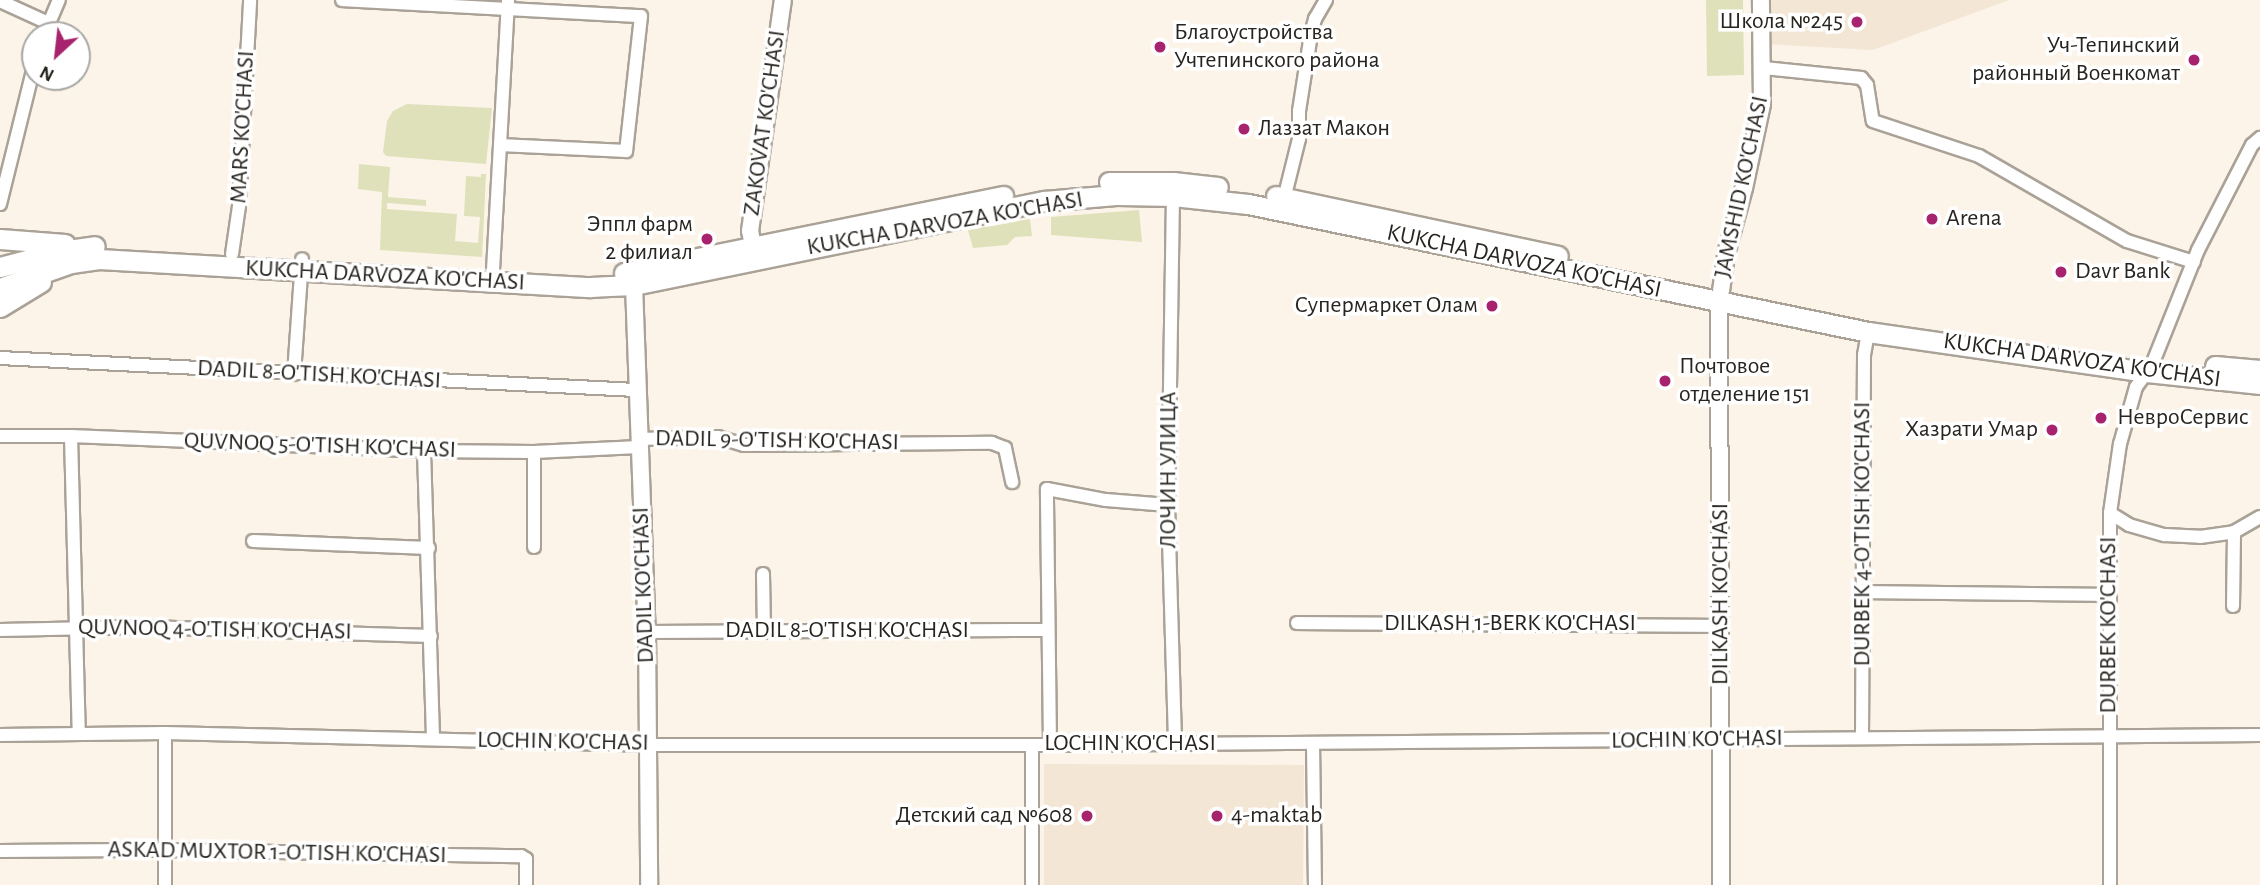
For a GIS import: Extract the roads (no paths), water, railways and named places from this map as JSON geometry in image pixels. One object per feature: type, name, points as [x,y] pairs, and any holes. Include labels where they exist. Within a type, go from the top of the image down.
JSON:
[{"type":"main road","name":"KUKCHA DARVOZA KO'CHASI","points":[[0,267],[94,246],[302,265],[493,276],[634,278],[754,253],[1044,201],[1173,189],[1283,204],[1869,326],[2260,384]]},
{"type":"main road","points":[[0,239],[94,246]]},
{"type":"main road","name":"KUKCHA DARVOZA KO'CHASI","points":[[0,288],[71,263],[99,259],[232,260]]},
{"type":"main road","points":[[0,307],[71,263]]},
{"type":"main road","name":"KUKCHA DARVOZA KO'CHASI","points":[[2151,366],[2260,370]]},
{"type":"street","points":[[50,21],[59,0]]},
{"type":"street","name":"MARS KO'CHASI","points":[[232,260],[239,206],[250,0]]},
{"type":"street","points":[[342,0],[508,4],[641,16],[626,151],[500,145]]},
{"type":"street","name":"ZAKOVAT KO'CHASI","points":[[754,253],[750,231],[783,0]]},
{"type":"street","points":[[1283,204],[1299,139],[1299,111],[1311,34],[1315,19],[1326,0]]},
{"type":"street","name":"JAMSHID KO'CHASI","points":[[1720,297],[1726,254],[1744,188],[1762,104],[1764,68],[1760,0]]},
{"type":"street","points":[[0,1],[33,21]]},
{"type":"street","points":[[493,276],[508,4]]},
{"type":"street","points":[[1764,68],[1861,78],[1867,85],[1873,121],[1979,156],[2127,241],[2194,262]]},
{"type":"street","points":[[0,204],[28,91]]},
{"type":"street","name":"DURBEK KO'CHASI","points":[[2110,885],[2110,513],[2120,444],[2136,387],[2151,366],[2194,262],[2252,145],[2260,138]]},
{"type":"street","name":"ЛОЧИН УЛИЦА","points":[[1173,189],[1168,505],[1175,744]]},
{"type":"street","points":[[294,374],[302,265]]},
{"type":"street","name":"DADIL KO'CHASI","points":[[634,278],[647,632],[649,885]]},
{"type":"street","name":"DILKASH KO'CHASI","points":[[1720,297],[1721,885]]},
{"type":"street","name":"DURBEK 4-O'TISH KO'CHASI","points":[[1862,738],[1865,592],[1864,355],[1869,326]]},
{"type":"street","name":"DADIL 8-O'TISH KO'CHASI","points":[[0,358],[637,390]]},
{"type":"street","name":"QUVNOQ 5-O'TISH KO'CHASI","points":[[0,436],[71,436],[424,451],[534,452],[639,443]]},
{"type":"street","points":[[71,436],[74,626],[79,732]]},
{"type":"street","name":"DADIL 9-O'TISH KO'CHASI","points":[[639,443],[718,437],[744,445],[992,443],[1005,448],[1012,482]]},
{"type":"street","points":[[424,451],[433,739]]},
{"type":"street","points":[[534,452],[534,547]]},
{"type":"street","points":[[1050,745],[1047,489],[1106,500],[1168,505]]},
{"type":"street","points":[[2110,513],[2129,524],[2165,535],[2200,537],[2234,532],[2257,524]]},
{"type":"street","points":[[2233,606],[2234,532]]},
{"type":"street","points":[[253,541],[429,548]]},
{"type":"street","points":[[763,574],[764,632]]},
{"type":"street","points":[[1865,592],[2110,595]]},
{"type":"street","name":"DILKASH 1-BERK KO'CHASI","points":[[1297,623],[1722,626]]},
{"type":"street","name":"QUVNOQ 4-O'TISH KO'CHASI","points":[[0,630],[74,626],[431,636]]},
{"type":"street","name":"DADIL 8-O'TISH KO'CHASI","points":[[647,632],[1048,630]]},
{"type":"street","name":"LOCHIN KO'CHASI","points":[[0,735],[79,732],[649,744],[1050,745],[2260,735]]},
{"type":"street","points":[[165,733],[165,885]]},
{"type":"street","points":[[1031,744],[1032,885]]},
{"type":"street","points":[[1313,744],[1315,885]]},
{"type":"street","name":"ASKAD MUXTOR 1-O'TISH KO'CHASI","points":[[0,851],[163,850],[521,856],[526,859],[526,885]]},
{"type":"place","name":"Школа №245","points":[[1857,22]]},
{"type":"place","name":"Благоустройства Учтепинского района","points":[[1160,47]]},
{"type":"place","name":"Уч-Тепинский районный Военкомат","points":[[2194,60]]},
{"type":"place","name":"Лаззат Макон","points":[[1244,129]]},
{"type":"place","name":"Arena","points":[[1932,219]]},
{"type":"place","name":"Эппл фарм 2 филиал","points":[[707,239]]},
{"type":"place","name":"Davr Bank","points":[[2061,272]]},
{"type":"place","name":"Супермаркет Олам","points":[[1492,306]]},
{"type":"place","name":"Почтовое отделение 151","points":[[1665,381]]},
{"type":"place","name":"НевроСервис","points":[[2101,418]]},
{"type":"place","name":"Хазрати Умар","points":[[2052,430]]},
{"type":"place","name":"Детский сад №608","points":[[1087,816]]},
{"type":"place","name":"4-maktab","points":[[1217,816]]}]
